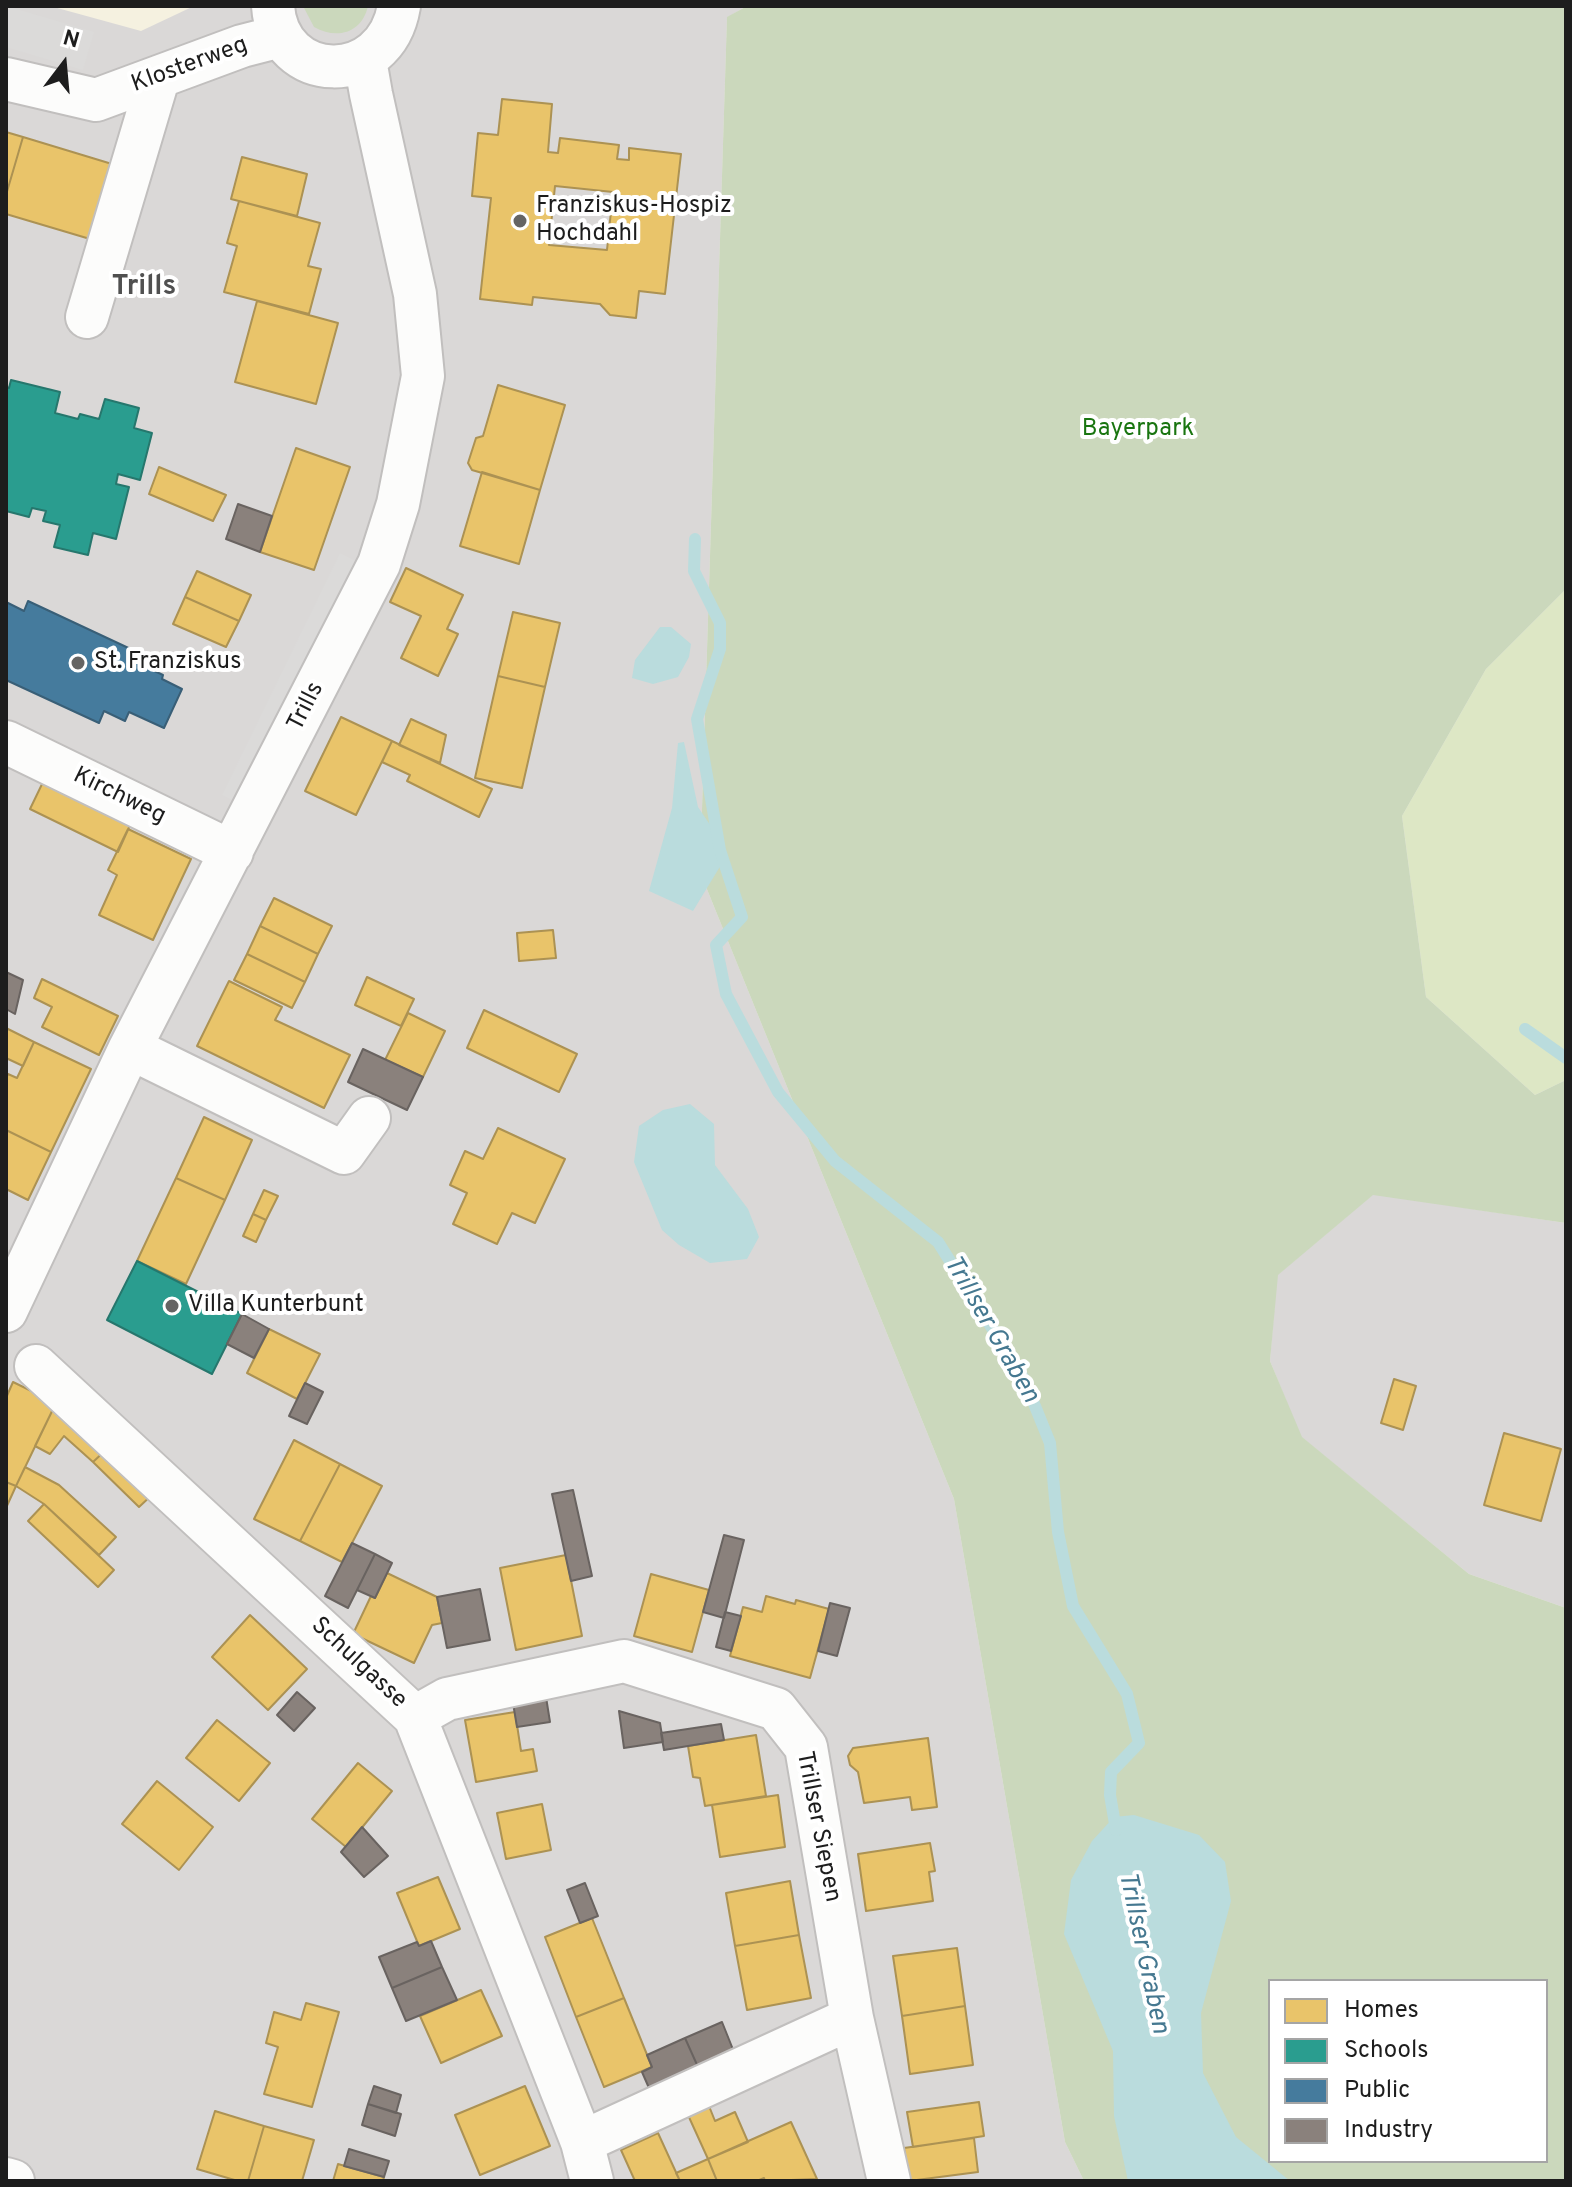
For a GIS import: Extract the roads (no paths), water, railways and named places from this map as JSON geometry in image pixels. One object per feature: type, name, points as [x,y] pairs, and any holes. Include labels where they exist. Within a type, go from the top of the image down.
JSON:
[{"type":"street","points":[[277,21],[293,51],[319,63],[347,66],[365,60],[384,45],[395,25],[399,6]]},
{"type":"street","name":"Klosterweg","points":[[6,79],[96,100],[242,46],[277,21]]},
{"type":"street","name":"Trills","points":[[6,1311],[130,1048],[379,564],[398,504],[423,376],[415,294],[365,60]]},
{"type":"street","points":[[87,317],[158,79]]},
{"type":"street","name":"Kirchweg","points":[[6,742],[232,852]]},
{"type":"street","points":[[130,1048],[344,1153],[369,1118]]},
{"type":"street","name":"Schulgasse","points":[[36,1366],[415,1717],[587,2161],[852,2018]]},
{"type":"street","name":"Trillser Siepen","points":[[415,1717],[447,1699],[624,1661],[776,1709],[806,1747],[852,2018],[889,2181]]},
{"type":"street","points":[[6,2179],[13,2181]]},
{"type":"water","points":[[660,627],[671,627],[691,644],[689,657],[678,677],[653,684],[632,678],[635,660]]},
{"type":"water","points":[[684,742],[698,807],[725,847],[724,860],[693,911],[649,891],[672,808],[678,743]]},
{"type":"water","points":[[690,1104],[714,1124],[715,1165],[748,1209],[759,1237],[747,1259],[710,1263],[679,1245],[662,1230],[634,1162],[639,1126],[663,1110]]},
{"type":"water","points":[[1134,1815],[1199,1835],[1225,1862],[1231,1901],[1201,2013],[1203,2073],[1236,2137],[1290,2181],[1128,2181],[1114,2116],[1113,2051],[1064,1934],[1071,1880],[1092,1841],[1114,1817]]},
{"type":"waterway","name":"Trillser Graben","points":[[695,539],[694,571],[720,623],[720,649],[697,719],[720,850],[742,917],[716,945],[726,994],[778,1092],[835,1161],[938,1242],[1024,1379],[1050,1443],[1058,1532],[1073,1606],[1127,1694],[1139,1743],[1111,1772],[1110,1795],[1116,1830]]},
{"type":"waterway","points":[[1525,1029],[1566,1058]]},
{"type":"place","name":"Franziskus-Hospiz Hochdahl","points":[[520,221]]},
{"type":"place","name":"St. Franziskus","points":[[78,663]]},
{"type":"place","name":"Villa Kunterbunt","points":[[172,1306]]},
{"type":"district","name":"Trills","points":[[144,288]]},
{"type":"park label","name":"Bayerpark","points":[[1138,430]]}]
